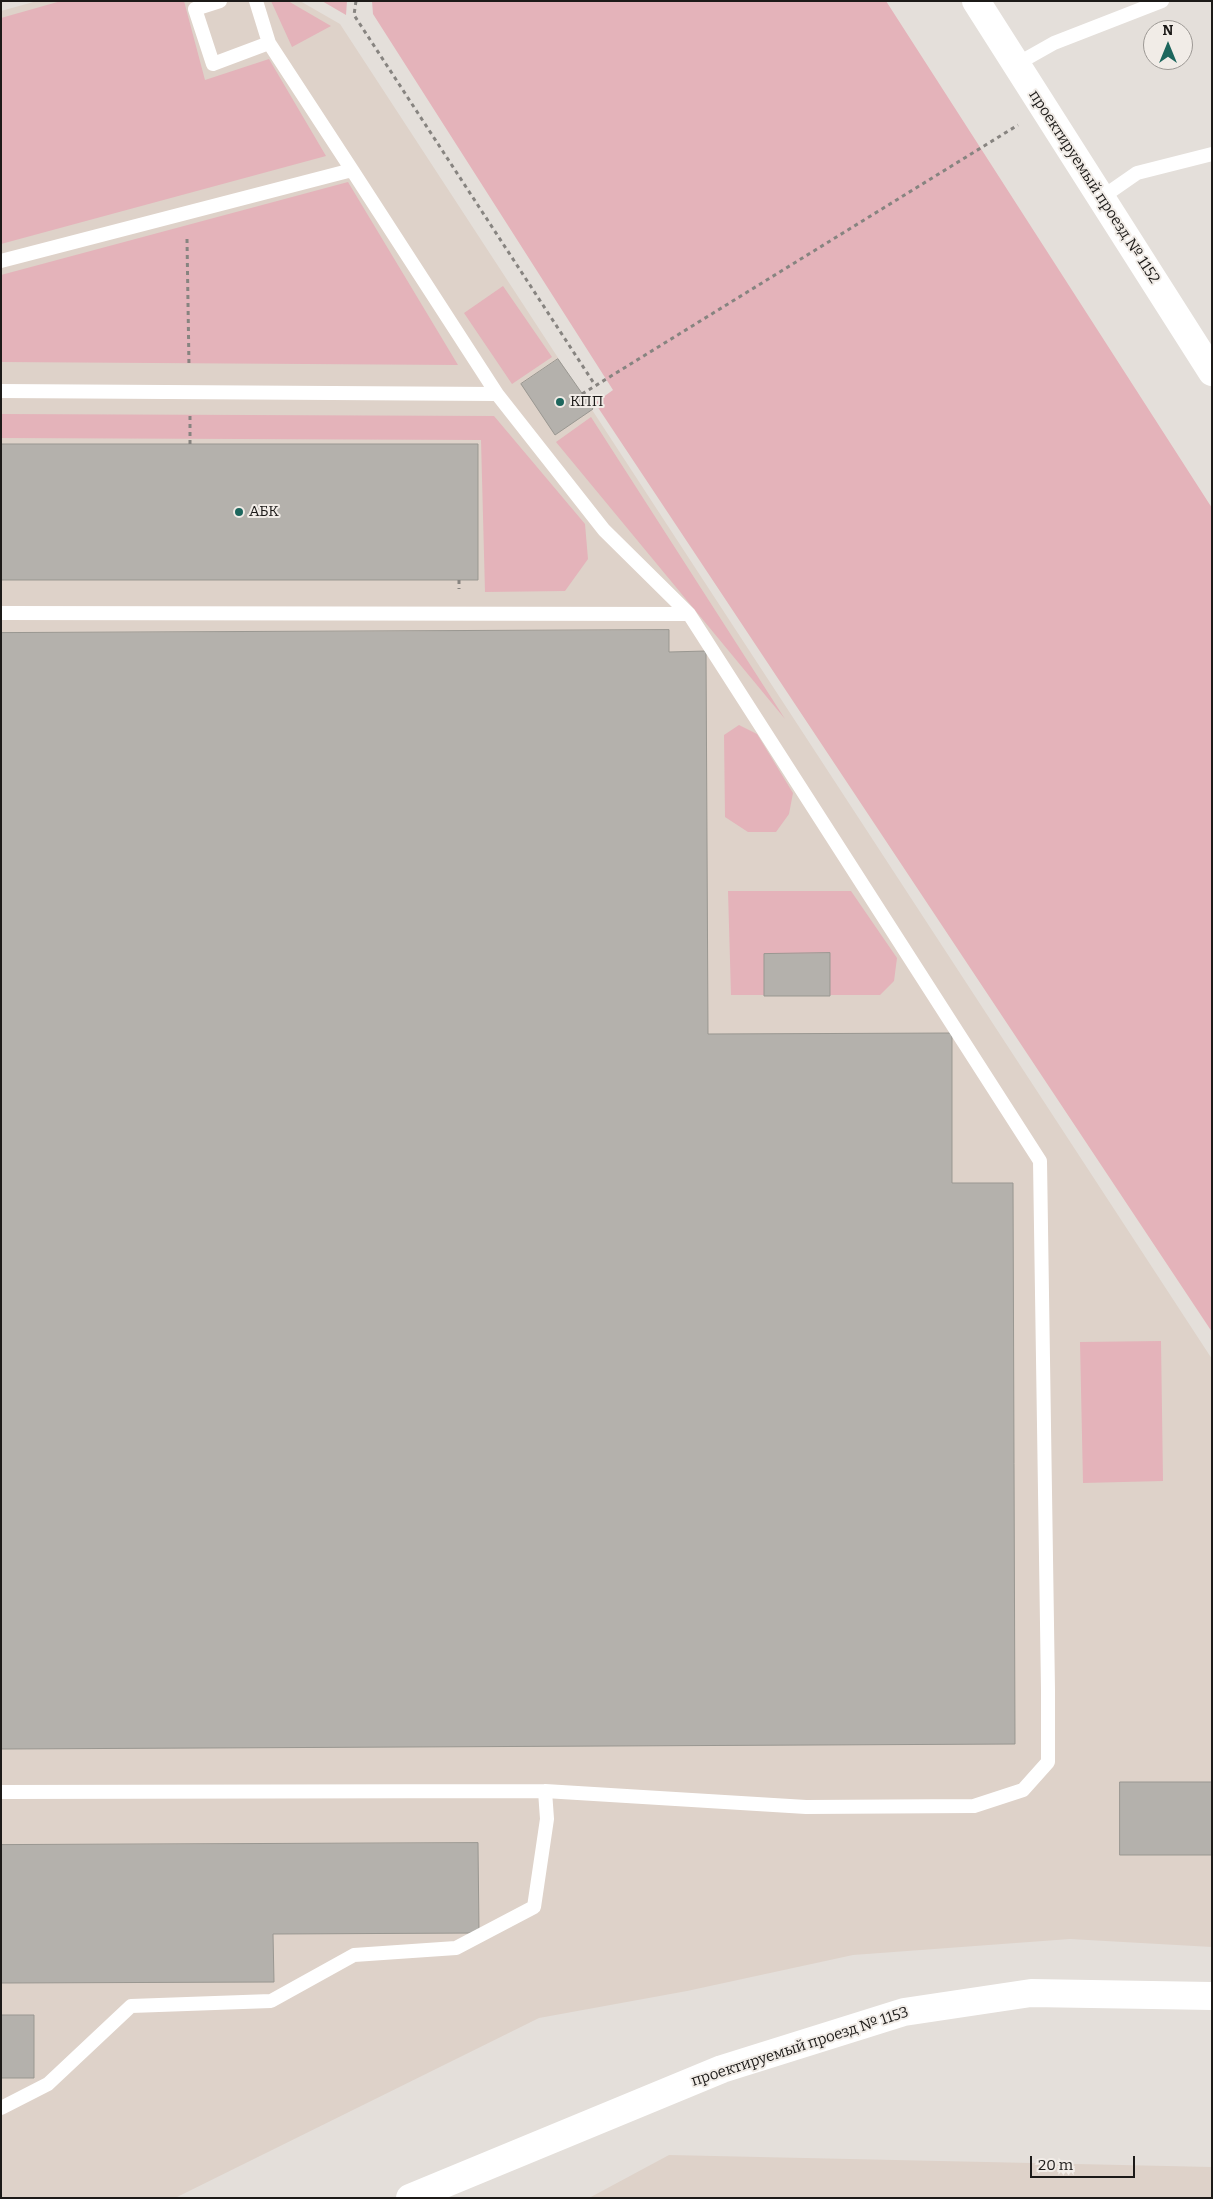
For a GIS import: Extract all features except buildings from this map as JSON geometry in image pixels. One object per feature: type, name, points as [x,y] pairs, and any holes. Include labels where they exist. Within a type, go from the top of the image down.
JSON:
[{"type":"street","name":"проектируемый проезд № 1152","points":[[976,1],[1212,372]]},
{"type":"street","name":"проектируемый проезд № 1153","points":[[410,2198],[722,2069],[904,2012],[1031,1993],[1212,1996]]},
{"type":"lane","points":[[220,1],[195,9],[213,64],[269,43]]},
{"type":"lane","points":[[1,1792],[545,1791],[806,1807],[974,1806],[1023,1790],[1048,1762],[1040,1161],[688,614],[604,530],[497,394],[269,43],[256,1]]},
{"type":"lane","points":[[1015,65],[1054,43],[1162,1]]},
{"type":"lane","points":[[1101,198],[1137,173],[1212,154]]},
{"type":"lane","points":[[1,261],[352,170]]},
{"type":"lane","points":[[1,391],[497,394]]},
{"type":"lane","points":[[1,613],[688,614]]},
{"type":"lane","points":[[1,2108],[48,2084],[131,2006],[271,2001],[354,1955],[456,1948],[534,1907],[546,1819],[545,1791]]},
{"type":"path","points":[[356,1],[354,15],[595,385]]},
{"type":"path","points":[[582,394],[1044,108]]},
{"type":"path","points":[[187,213],[190,444]]},
{"type":"shaded area","points":[[37,1],[300,1],[340,24],[1212,1359],[1212,1947],[1070,1939],[853,1955],[687,1991],[539,2018],[175,2198],[1,2198],[1,11]]},
{"type":"shaded area","points":[[61,1],[184,1],[205,80],[269,59],[326,156],[1,244],[1,18]]},
{"type":"shaded area","points":[[271,1],[288,1],[331,26],[292,47]]},
{"type":"shaded area","points":[[322,1],[347,1],[346,15]]},
{"type":"shaded area","points":[[372,1],[886,1],[1212,508],[1212,1332],[595,403],[613,390],[373,14]]},
{"type":"shaded area","points":[[348,182],[458,365],[1,362],[1,275]]},
{"type":"shaded area","points":[[503,286],[552,357],[512,384],[464,313]]},
{"type":"shaded area","points":[[1,414],[494,416],[585,524],[588,559],[565,591],[485,592],[481,440],[1,438]]},
{"type":"shaded area","points":[[591,417],[785,719],[556,442]]},
{"type":"shaded area","points":[[739,725],[757,734],[793,793],[789,814],[776,832],[748,832],[725,817],[724,735]]},
{"type":"shaded area","points":[[728,891],[851,891],[897,958],[894,981],[880,995],[731,995]]},
{"type":"shaded area","points":[[1161,1341],[1163,1481],[1083,1483],[1080,1342]]},
{"type":"shaded area","points":[[669,2155],[1212,2167],[1212,2198],[589,2198]]},
{"type":"place","name":"КПП","points":[[560,402]]},
{"type":"place","name":"АБК","points":[[239,512]]}]
